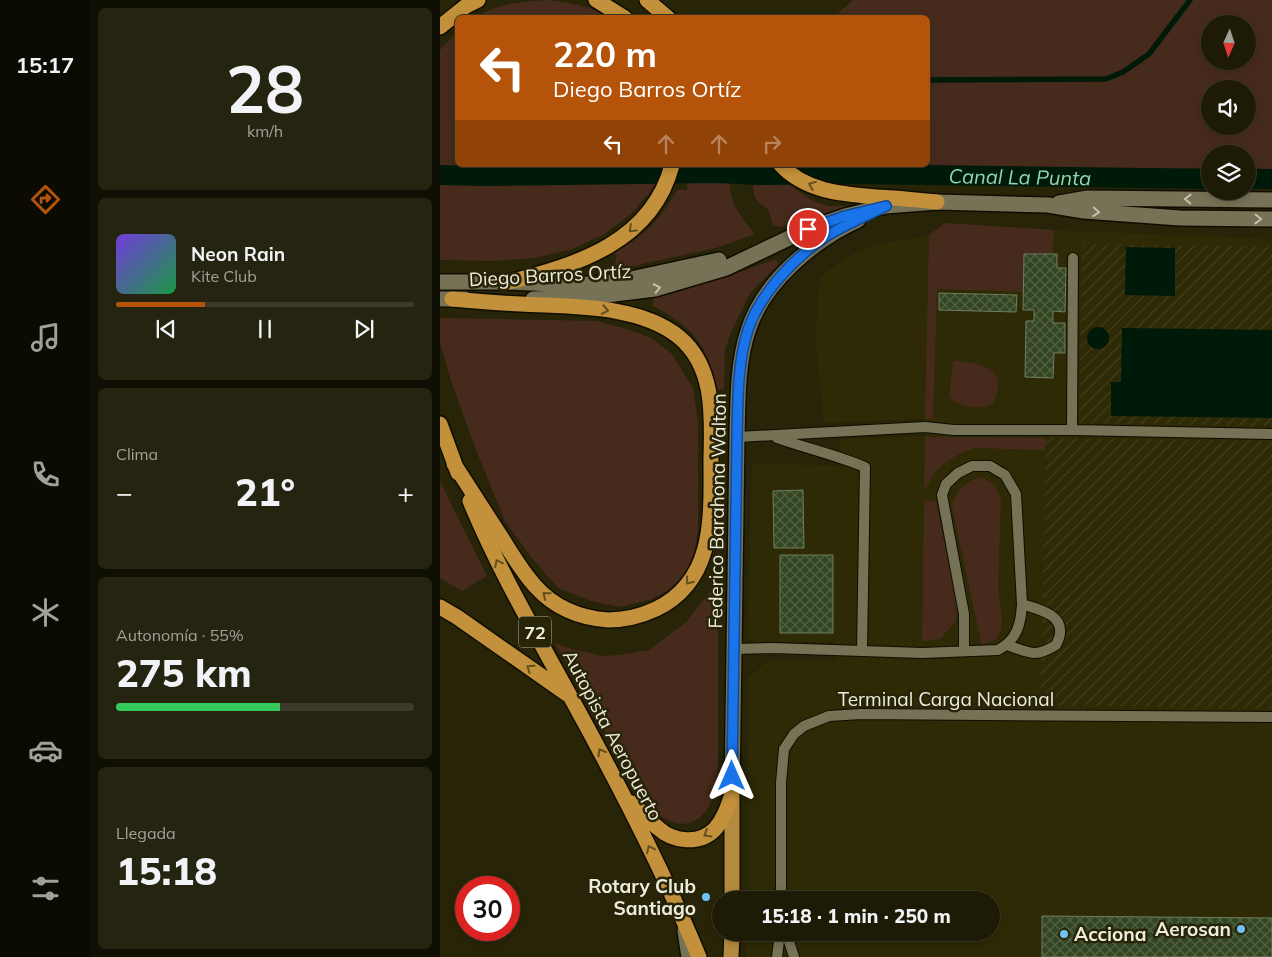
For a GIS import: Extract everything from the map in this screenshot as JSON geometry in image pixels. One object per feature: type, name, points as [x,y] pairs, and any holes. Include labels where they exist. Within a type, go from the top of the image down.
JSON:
[{"type":"highway","points":[[440,27],[466,6],[478,0]]},
{"type":"highway","points":[[596,0],[620,15]]},
{"type":"highway","points":[[646,0],[664,15]]},
{"type":"highway","points":[[509,282],[536,276],[582,260],[617,242],[642,220],[662,190],[671,167]]},
{"type":"highway","points":[[783,167],[791,174],[814,187],[848,194],[937,202]]},
{"type":"highway","points":[[446,299],[596,308],[626,313],[655,323],[678,336],[696,357],[705,372],[710,391],[712,430],[711,515],[705,551],[691,580],[665,605],[649,613],[613,620],[594,619],[577,615],[559,606],[536,587],[454,464]]},
{"type":"highway","name":"Autopista Aeropuerto","points":[[440,424],[479,524],[503,573],[624,795],[699,957]]},
{"type":"highway","points":[[440,607],[457,616],[570,696]]},
{"type":"highway","points":[[624,795],[662,832],[672,837],[689,840],[708,835],[715,829],[721,821],[732,794]]},
{"type":"highway","points":[[732,794],[732,891]]},
{"type":"highway","points":[[732,941],[732,957]]},
{"type":"street","name":"Diego Barros Ortíz","points":[[1048,205],[1088,198],[1272,200]]},
{"type":"street","name":"Diego Barros Ortíz","points":[[446,299],[590,297],[655,289],[726,268],[808,229],[845,216],[886,206],[937,202],[1048,205],[1084,211],[1180,218],[1272,219]]},
{"type":"street","name":"Federico Barahona Walton","points":[[732,794],[737,437],[739,389],[747,331],[756,311],[769,291],[798,259],[824,238],[886,206]]},
{"type":"street","name":"Diego Barros Ortíz","points":[[440,282],[509,282],[575,285],[617,282],[701,265],[774,245]]},
{"type":"street","points":[[683,919],[689,957]]},
{"type":"lane","points":[[1072,430],[1073,258]]},
{"type":"lane","points":[[737,437],[925,427],[954,430],[1272,434]]},
{"type":"lane","points":[[770,436],[818,452],[841,457],[865,467],[862,651]]},
{"type":"lane","points":[[734,649],[773,648],[922,653],[998,650],[1007,645],[1016,634],[1021,621],[1022,604],[1016,494],[1005,475],[990,466],[972,466],[958,474],[946,484],[942,495],[964,614],[964,651]]},
{"type":"lane","points":[[1007,645],[1028,653],[1043,653],[1056,645],[1060,632],[1058,624],[1050,614],[1022,604]]},
{"type":"lane","name":"Terminal Carga Nacional","points":[[781,891],[781,783],[784,749],[794,734],[804,726],[817,720],[830,716],[861,714],[1272,717]]},
{"type":"lane","points":[[778,957],[779,941]]},
{"type":"lane","points":[[789,941],[794,957]]},
{"type":"shaded area","points":[[547,0],[587,7],[606,15],[480,15],[502,6]]},
{"type":"shaded area","points":[[853,0],[1272,0],[1272,169],[1256,168],[1256,145],[1201,145],[1201,168],[811,167],[930,167],[930,15],[836,15]]},
{"type":"shaded area","points":[[455,34],[455,167],[663,167],[654,187],[632,213],[603,235],[570,250],[534,258],[494,261],[440,260],[440,50]]},
{"type":"shaded area","points":[[687,167],[729,167],[731,195],[737,210],[755,234],[716,248],[619,269],[615,263],[617,255],[613,254],[643,234],[650,227],[664,211],[677,190],[687,190]]},
{"type":"shaded area","points":[[756,167],[764,167],[763,179],[786,182],[813,201],[828,206],[849,206],[780,227],[773,225],[768,209],[757,201],[754,196],[753,185]]},
{"type":"shaded area","points":[[945,223],[1054,230],[1272,239],[1272,957],[746,957],[746,941],[1000,941],[1000,891],[747,891],[747,680],[767,661],[835,661],[836,642],[754,642],[747,637],[752,463],[841,466],[840,439],[925,436],[925,419],[824,423],[816,348],[817,299],[821,276],[860,250],[875,245],[929,235]]},
{"type":"shaded area","points":[[945,223],[1054,230],[1053,254],[1024,254],[1023,292],[937,289],[933,419],[925,419],[929,235]]},
{"type":"shaded area","points":[[1082,244],[1272,247],[1272,426],[1079,423]]},
{"type":"shaded area","points":[[1126,247],[1175,248],[1175,296],[1125,295]]},
{"type":"shaded area","points":[[776,259],[779,264],[750,293],[732,330],[725,349],[724,388],[716,391],[709,362],[697,339],[678,321],[653,306],[653,298]]},
{"type":"shaded area","points":[[440,318],[596,321],[624,328],[651,338],[672,354],[693,388],[698,421],[698,528],[694,557],[680,580],[667,591],[652,599],[620,607],[591,601],[558,588],[531,557],[505,521],[451,381],[440,343]]},
{"type":"shaded area","points":[[1098,327],[1106,330],[1109,338],[1106,346],[1098,349],[1090,346],[1087,338],[1090,330]]},
{"type":"shaded area","points":[[1122,328],[1272,330],[1272,418],[1111,416],[1111,382],[1121,382]]},
{"type":"shaded area","points":[[954,361],[979,365],[992,371],[998,383],[996,398],[992,404],[980,408],[968,407],[949,397]]},
{"type":"shaded area","points":[[925,437],[1046,438],[1045,450],[974,448],[959,454],[942,465],[924,491]]},
{"type":"shaded area","points":[[1046,438],[1272,441],[1272,709],[1040,705]]},
{"type":"shaded area","points":[[982,477],[995,486],[1001,500],[998,588],[1002,621],[1001,631],[996,639],[982,646],[952,507],[955,497],[962,487],[976,478]]},
{"type":"shaded area","points":[[440,481],[487,576],[462,591],[440,578]]},
{"type":"shaded area","points":[[924,500],[936,502],[957,604],[956,621],[940,639],[922,641]]},
{"type":"shaded area","points":[[718,582],[718,766],[716,783],[710,806],[700,817],[692,822],[683,824],[669,821],[657,813],[638,790],[554,642],[565,647],[601,656],[649,650],[686,622]]},
{"type":"building","points":[[1024,254],[1057,254],[1057,268],[1066,268],[1065,312],[1053,311],[1053,323],[1065,323],[1065,353],[1054,353],[1053,378],[1025,377],[1026,321],[1034,321],[1034,310],[1023,310]]},
{"type":"building","points":[[939,293],[1017,295],[1016,312],[939,310]]},
{"type":"building","points":[[803,490],[804,548],[774,548],[773,491]]},
{"type":"building","points":[[780,555],[833,555],[833,633],[780,633]]},
{"type":"building","points":[[1042,916],[1272,918],[1272,957],[1042,957]]},
{"type":"waterway","points":[[930,80],[1106,79],[1123,72],[1149,54],[1190,0]]},
{"type":"waterway","name":"Canal La Punta","points":[[440,175],[717,173],[758,175],[856,174],[1201,179]]},
{"type":"waterway","name":"Canal La Punta","points":[[1256,179],[1272,179]]},
{"type":"place","name":"Rotary Club Santiago","points":[[706,897]]},
{"type":"place","name":"Aerosan","points":[[1241,929]]},
{"type":"place","name":"Acciona","points":[[1064,934]]},
{"type":"route","points":[[732,776],[737,437],[739,389],[747,331],[756,311],[769,291],[798,259],[824,238],[886,206],[845,216],[808,229]]}]
